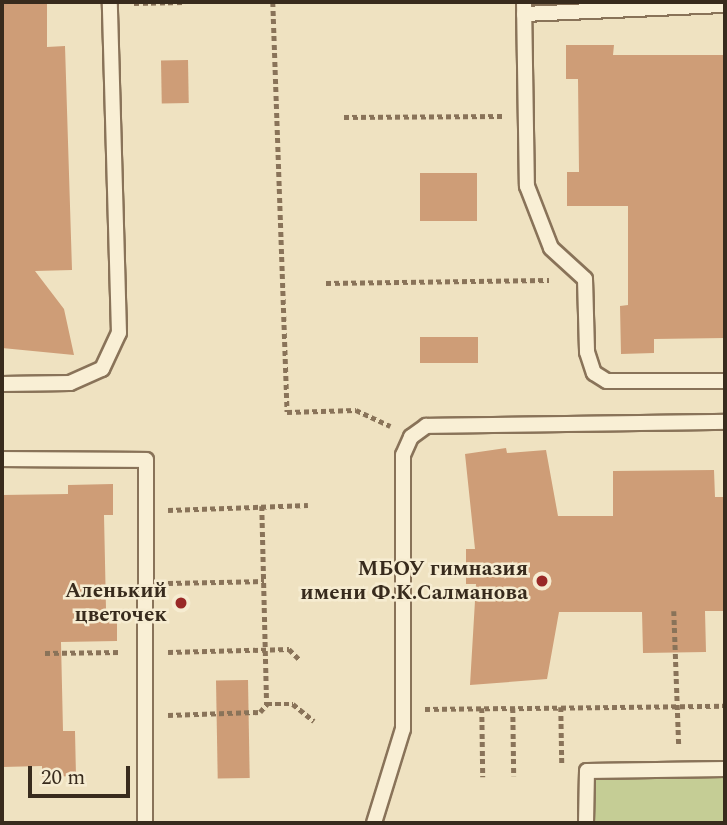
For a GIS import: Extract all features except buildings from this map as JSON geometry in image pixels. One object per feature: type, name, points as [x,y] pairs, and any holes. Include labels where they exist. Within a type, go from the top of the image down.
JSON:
[{"type":"lane","points":[[2,384],[70,383],[102,369],[119,333],[110,2]]},
{"type":"lane","points":[[725,5],[524,8],[527,186],[536,222],[551,248],[584,279],[587,352],[594,373],[607,381],[725,382]]},
{"type":"lane","points":[[374,823],[394,764],[403,709],[403,455],[411,437],[426,426],[725,422]]},
{"type":"lane","points":[[2,459],[146,460],[145,823]]},
{"type":"lane","points":[[586,823],[587,771],[725,769]]},
{"type":"path","points":[[273,2],[287,412],[356,410],[411,437]]},
{"type":"path","points":[[344,117],[526,116]]},
{"type":"path","points":[[326,283],[584,279]]},
{"type":"path","points":[[146,511],[309,505]]},
{"type":"path","points":[[146,716],[260,712],[267,704],[262,506]]},
{"type":"path","points":[[146,584],[264,581]]},
{"type":"path","points":[[674,611],[674,706],[679,769]]},
{"type":"path","points":[[45,653],[289,649],[300,660]]},
{"type":"path","points":[[267,704],[293,704],[314,721]]},
{"type":"path","points":[[403,709],[725,706]]},
{"type":"path","points":[[482,708],[483,777]]},
{"type":"path","points":[[513,708],[514,776]]},
{"type":"green space","points":[[587,769],[725,769],[725,823],[587,823]]},
{"type":"place","name":"МБОУ гимназия имени Ф.К.Салманова","points":[[542,581]]},
{"type":"place","name":"Аленький цветочек","points":[[181,603]]}]
